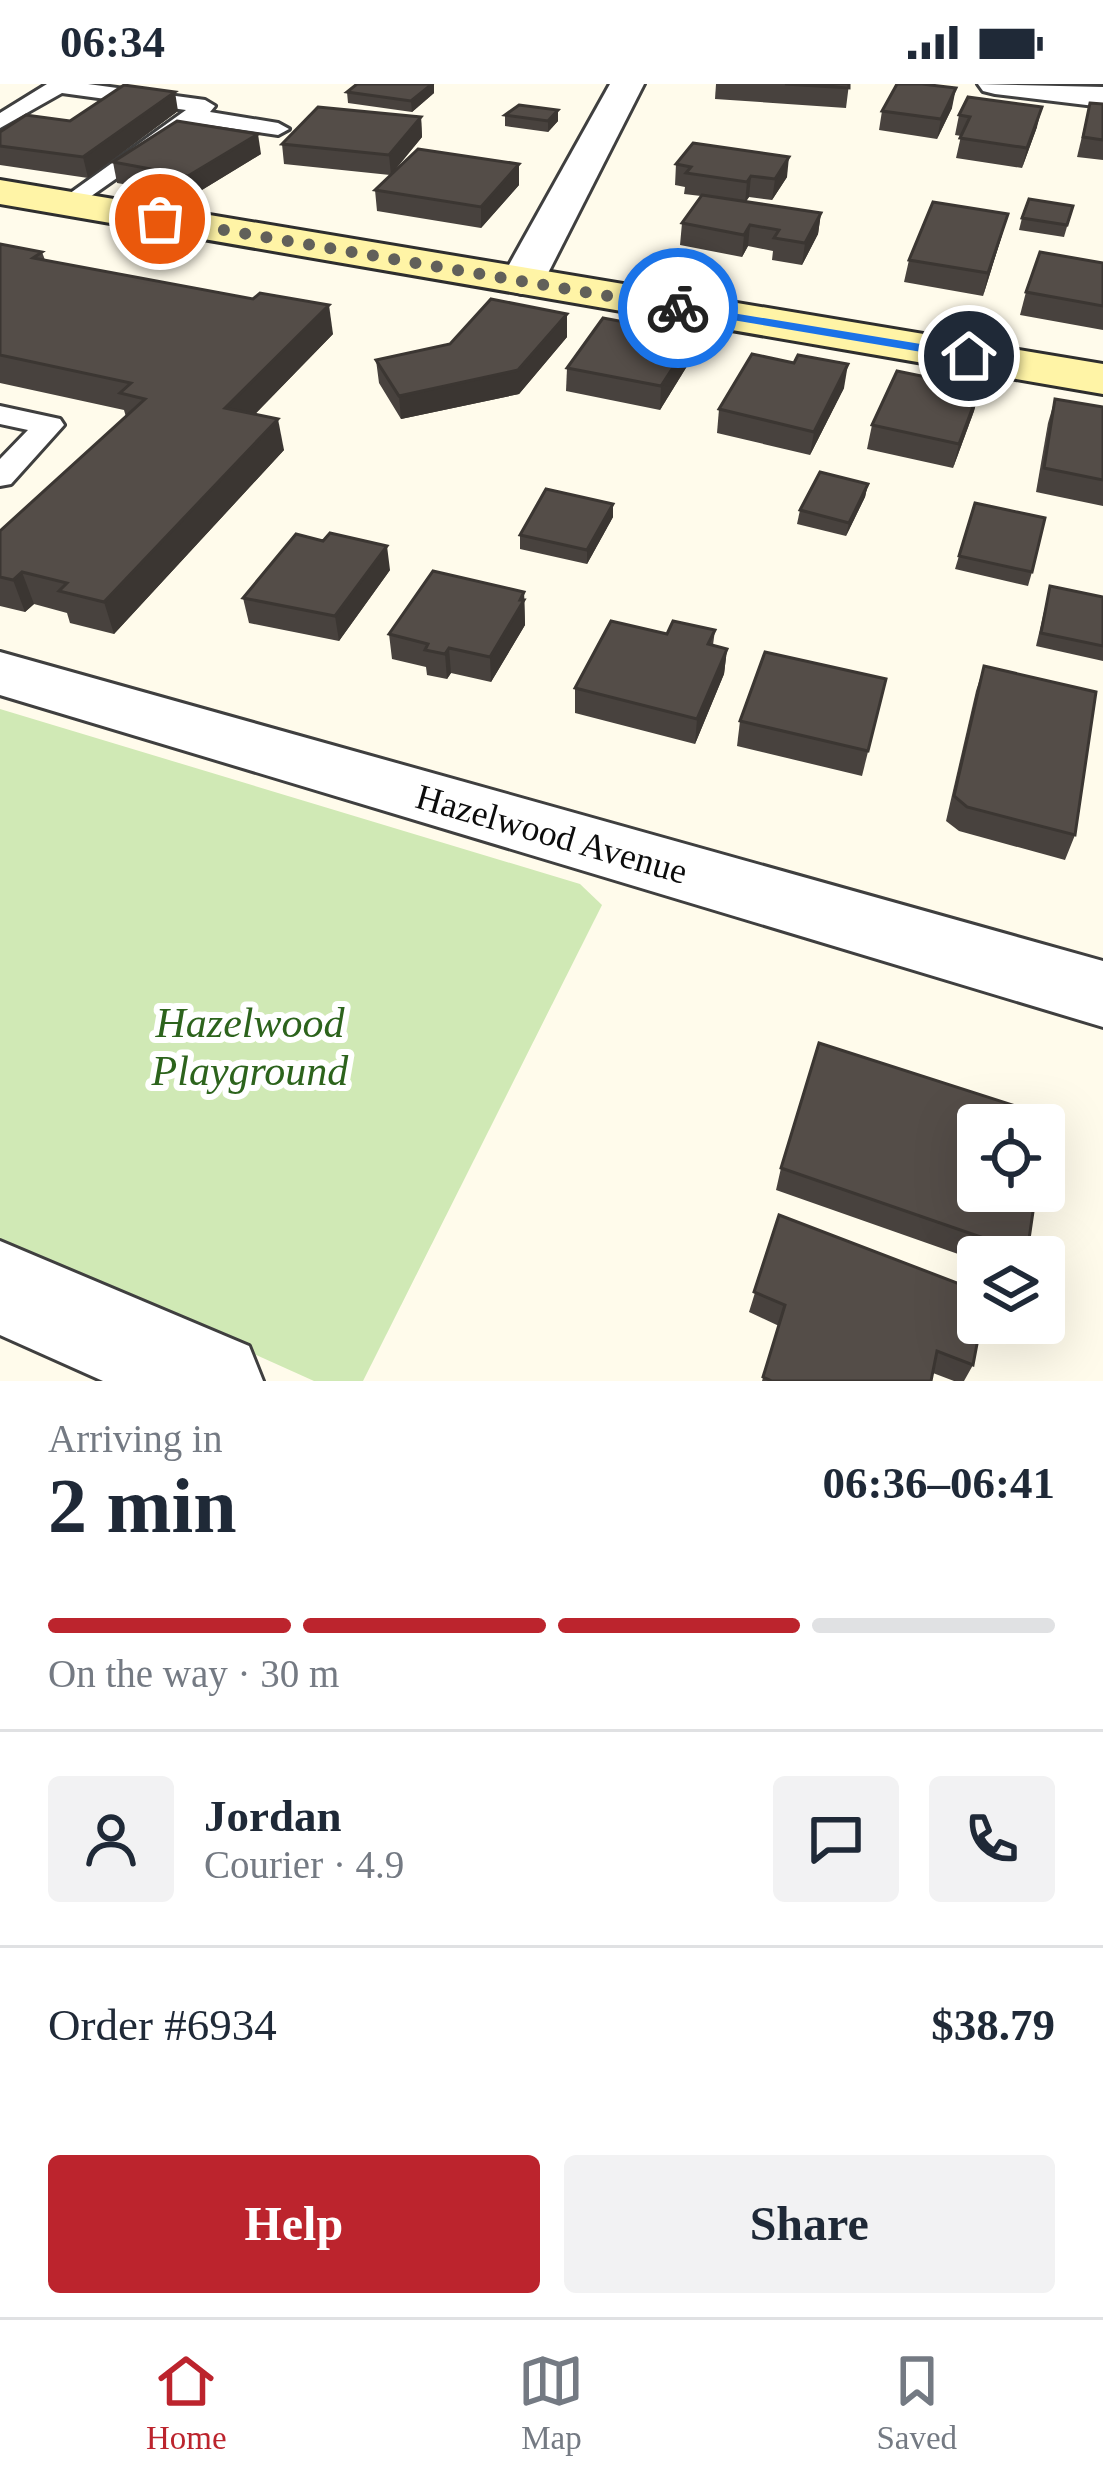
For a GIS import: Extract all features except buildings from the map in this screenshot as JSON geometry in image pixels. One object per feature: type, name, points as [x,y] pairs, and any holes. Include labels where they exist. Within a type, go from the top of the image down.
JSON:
[{"type":"main road","points":[[0,192],[1103,379]]},
{"type":"street","points":[[522,281],[626,84]]},
{"type":"street","points":[[995,84],[1103,97]]},
{"type":"street","name":"Hazelwood Avenue","points":[[0,673],[1103,994]]},
{"type":"street","points":[[0,1287],[214,1381]]},
{"type":"lane","points":[[0,122],[58,86],[205,106],[70,204]]},
{"type":"lane","points":[[190,116],[278,128]]},
{"type":"lane","points":[[0,415],[49,425],[0,477]]},
{"type":"green space","name":"Hazelwood Playground","points":[[0,709],[580,884],[602,905],[363,1381],[314,1381],[0,1240]]},
{"type":"way so far","points":[[160,219],[678,308]]},
{"type":"route","points":[[678,308],[969,356]]}]
